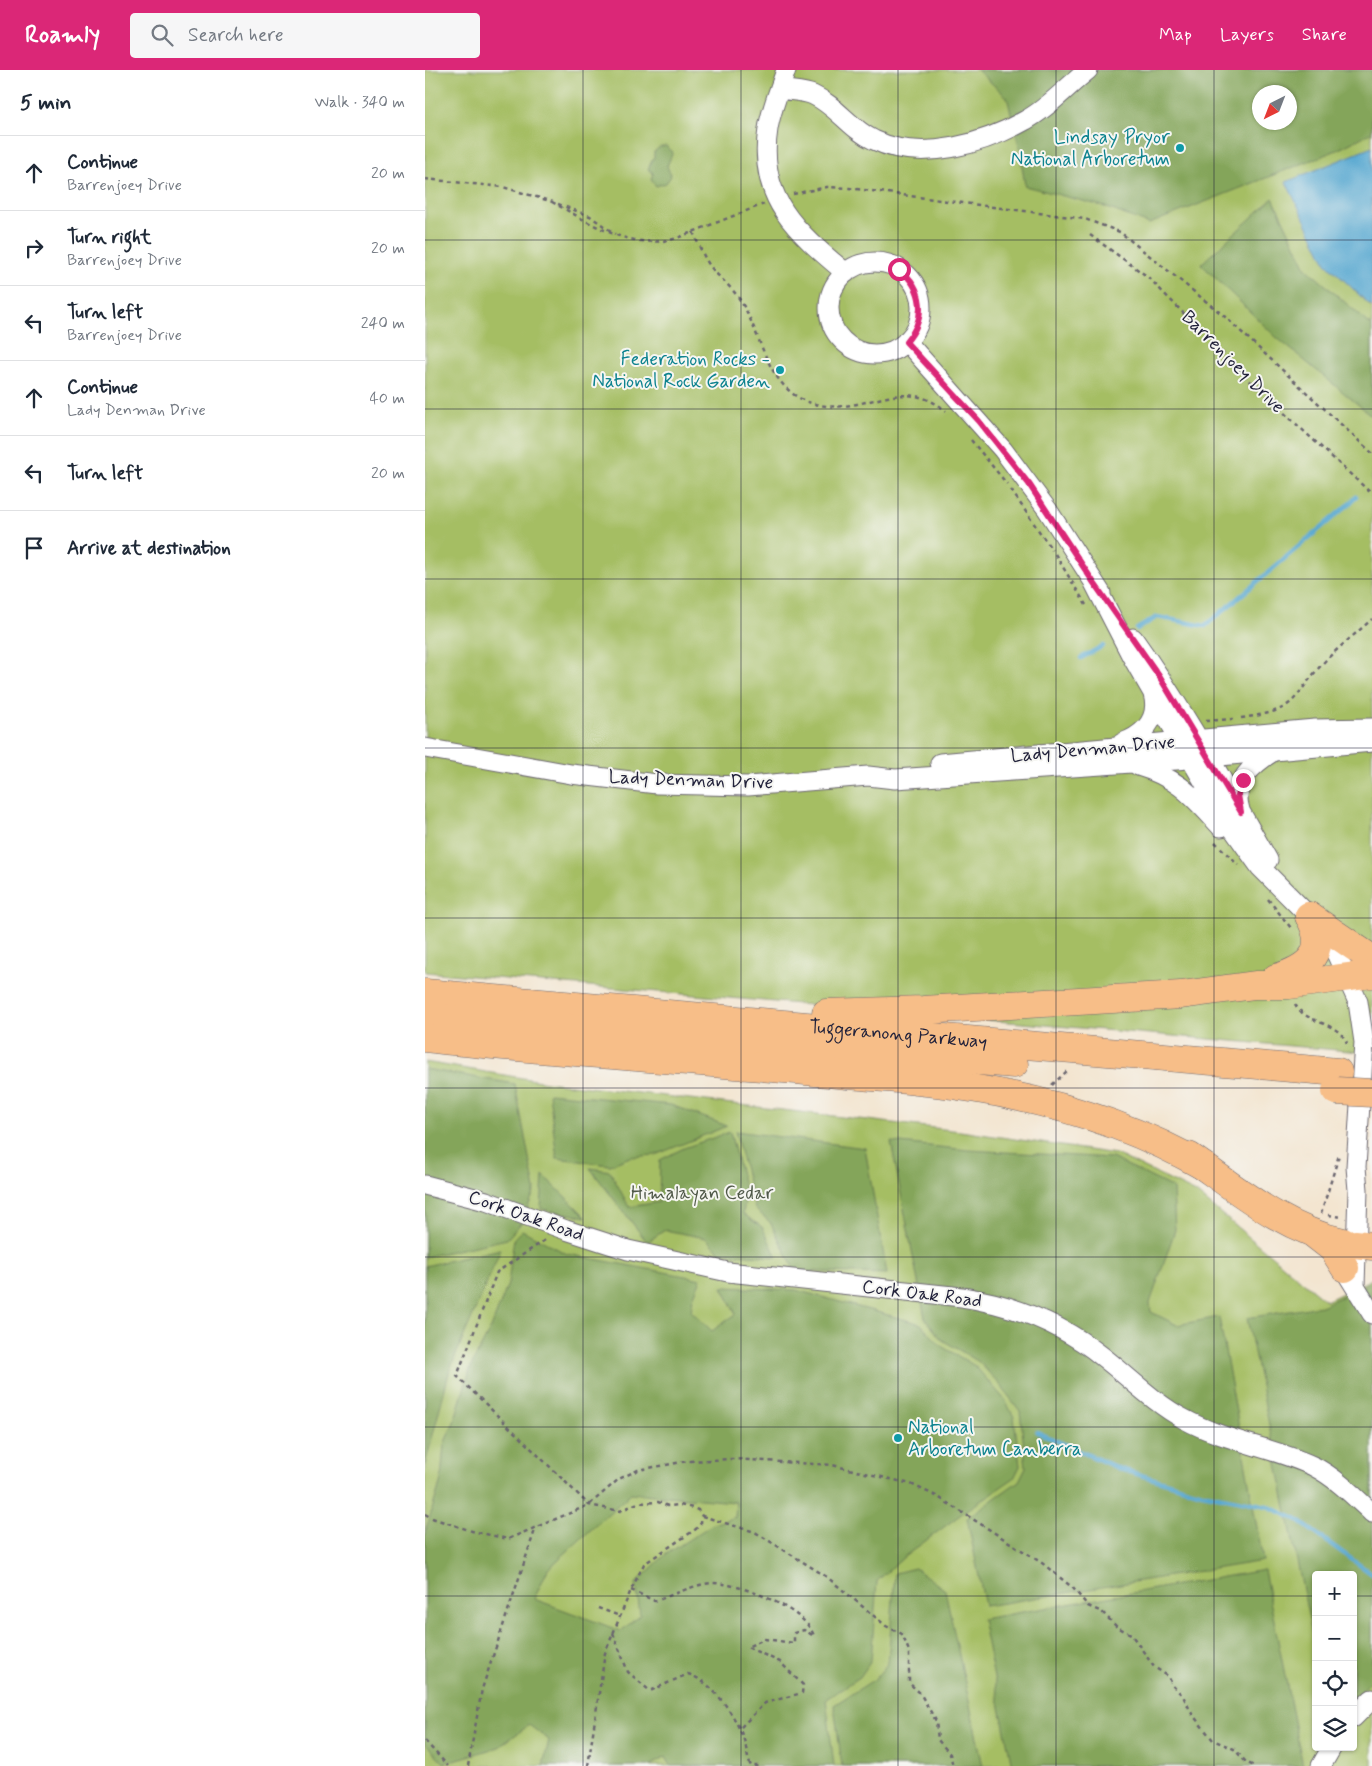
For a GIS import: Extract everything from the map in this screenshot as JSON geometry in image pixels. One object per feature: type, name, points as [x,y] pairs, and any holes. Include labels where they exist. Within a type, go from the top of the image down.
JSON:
[{"type":"highway","points":[[1301,908],[1372,959]]},
{"type":"highway","points":[[1255,985],[1293,973],[1306,965],[1314,952],[1317,938],[1301,908]]},
{"type":"highway","points":[[675,1015],[923,1010],[1181,995],[1255,985],[1289,985],[1360,975]]},
{"type":"highway","name":"Tuggeranong Parkway","points":[[425,993],[675,1015],[1337,1081],[1372,1093]]},
{"type":"highway","name":"Tuggeranong Parkway","points":[[425,1017],[755,1042],[1337,1081],[1372,1074]]},
{"type":"highway","points":[[425,1038],[536,1050],[732,1064],[970,1088],[1031,1100],[1113,1123],[1163,1144],[1205,1167]]},
{"type":"highway","points":[[755,1042],[991,1077],[1086,1101],[1138,1124],[1164,1139],[1265,1210],[1354,1257]]},
{"type":"street","points":[[786,70],[769,127],[766,170],[776,199],[788,220],[846,273]]},
{"type":"street","points":[[780,89],[811,94],[823,100],[859,132],[874,141],[906,150],[923,151],[970,142],[999,133],[1028,119],[1088,70]]},
{"type":"street","points":[[884,263],[899,269],[911,280],[919,295],[921,312],[917,327],[906,342],[887,352],[872,354],[850,346],[839,336],[832,322],[829,307],[836,285],[846,273],[860,265],[884,263]]},
{"type":"street","points":[[906,342],[955,394],[1003,450],[1047,509],[1094,583],[1159,676],[1187,722],[1195,749]]},
{"type":"street","points":[[1094,583],[1151,690],[1195,749]]},
{"type":"street","points":[[1111,746],[1135,737],[1146,728],[1153,716],[1155,706],[1151,690]]},
{"type":"street","name":"Lady Denman Drive","points":[[425,748],[571,774],[657,784],[748,786],[868,776],[895,779],[1129,763],[1195,749],[1315,729],[1372,728]]},
{"type":"street","name":"Lady Denman Drive","points":[[868,776],[892,769],[1111,746],[1275,750],[1372,742]]},
{"type":"street","name":"Lady Denman Drive","points":[[1195,749],[1241,812],[1274,870],[1301,908],[1336,953],[1360,975],[1364,1042],[1356,1167],[1358,1190],[1354,1257]]},
{"type":"street","name":"Lady Denman Drive","points":[[1195,749],[1223,815],[1267,875],[1301,908]]},
{"type":"street","points":[[1241,812],[1238,795],[1247,771],[1275,750]]},
{"type":"street","points":[[1129,763],[1159,772],[1181,786],[1267,875]]},
{"type":"street","name":"Cork Oak Road","points":[[425,1185],[486,1201],[628,1250],[728,1272],[962,1297],[988,1301],[1027,1312],[1070,1333],[1102,1355],[1156,1401],[1186,1420],[1313,1467],[1337,1482],[1372,1513]]},
{"type":"street","points":[[1354,1257],[1360,1298],[1372,1314]]},
{"type":"street","points":[[1357,1714],[1372,1700]]},
{"type":"street","points":[[1321,1766],[1330,1751]]},
{"type":"path","points":[[425,179],[503,186],[590,216],[617,235]]},
{"type":"path","points":[[552,202],[601,230],[643,242],[667,241],[776,199],[827,187],[849,188],[1075,217],[1103,224],[1120,232],[1136,243],[1223,315],[1372,453]]},
{"type":"path","points":[[693,232],[710,267],[728,284],[741,301],[775,375],[795,394],[812,404],[841,407],[909,394],[932,401],[947,413]]},
{"type":"path","name":"Barrenjoey Drive","points":[[1090,235],[1148,277],[1255,386],[1372,494]]},
{"type":"path","points":[[970,439],[1030,516],[1087,606]]},
{"type":"path","points":[[1187,722],[1269,714],[1285,707],[1296,699],[1327,659],[1372,619]]},
{"type":"path","points":[[566,1230],[544,1240],[497,1272],[457,1376],[589,1505],[620,1511],[638,1502],[658,1502],[668,1506],[680,1505],[698,1510],[702,1516],[755,1532],[827,1577],[886,1626],[902,1634],[909,1651],[909,1683],[920,1693],[936,1721],[938,1740],[950,1754],[953,1766]]},
{"type":"path","points":[[425,1514],[472,1531],[508,1539],[589,1505],[619,1479],[638,1470],[688,1461],[733,1458],[832,1465],[911,1484],[939,1497],[1042,1563],[1073,1588],[1088,1606],[1102,1612],[1117,1626],[1131,1634],[1154,1667],[1168,1676],[1173,1686],[1183,1696],[1192,1714],[1213,1740],[1234,1749],[1246,1762],[1254,1766]]},
{"type":"path","points":[[588,1766],[605,1653],[631,1590],[644,1564],[695,1529],[701,1523],[702,1516]]},
{"type":"path","points":[[468,1766],[481,1689],[535,1529]]},
{"type":"path","points":[[631,1590],[655,1601],[712,1583],[745,1587],[781,1606],[811,1626],[814,1636],[804,1630],[793,1633],[794,1643],[764,1639],[747,1647],[781,1662],[803,1685],[801,1693],[765,1703],[739,1729]]},
{"type":"path","points":[[598,1608],[620,1616]]},
{"type":"path","points":[[613,1632],[628,1672],[650,1691],[688,1674],[698,1677],[715,1693],[739,1729],[746,1745],[746,1757],[751,1766],[761,1766]]},
{"type":"path","points":[[425,1741],[448,1766]]},
{"type":"green space","points":[[425,70],[1372,70],[1372,149],[1287,183],[1327,264],[1372,307],[1372,1053],[425,972]]},
{"type":"green space","name":"Lindsay Pryor National Arboretum","points":[[977,70],[1372,70],[1372,132],[1337,150],[1149,224],[1102,206],[1025,186],[1019,146],[1007,97]]},
{"type":"green space","points":[[666,146],[673,152],[667,166],[671,176],[666,183],[656,186],[651,180],[653,173],[648,169],[654,157],[654,152],[660,147]]},
{"type":"green space","points":[[1273,198],[1306,268],[1372,326],[1372,416],[1276,337],[1201,264]]},
{"type":"green space","name":"National Arboretum Canberra","points":[[425,1062],[547,1082],[960,1131],[1116,1154],[1196,1193],[1326,1301],[1372,1279],[1372,1766],[425,1766]]},
{"type":"green space","points":[[425,1069],[515,1084],[535,1190],[521,1223],[507,1239],[425,1257]]},
{"type":"green space","points":[[549,1093],[671,1105],[727,1126],[655,1155],[630,1157],[610,1165],[557,1158]]},
{"type":"green space","points":[[735,1131],[865,1148],[887,1274],[795,1271],[770,1222],[755,1209]]},
{"type":"green space","name":"Himalayan Cedar","points":[[730,1132],[746,1194],[743,1214],[762,1227],[777,1257],[721,1253],[706,1238],[665,1230],[647,1242],[590,1168],[610,1171],[629,1207],[659,1202],[660,1160],[684,1148]]},
{"type":"green space","points":[[891,1142],[968,1150],[1112,1158],[1173,1188],[1175,1230],[1150,1303],[1151,1312],[1177,1325],[1219,1317],[1263,1561],[985,1606],[967,1518],[1019,1481],[1026,1467],[1020,1411],[979,1362],[941,1339],[925,1318]]},
{"type":"green space","name":"Himalayan Cedar","points":[[543,1175],[586,1217],[541,1209]]},
{"type":"green space","points":[[522,1230],[567,1254],[701,1279],[693,1298],[691,1311],[712,1331],[736,1314],[722,1287],[796,1290],[921,1324],[941,1346],[975,1366],[1005,1400],[1014,1417],[1020,1466],[1014,1478],[904,1557],[877,1581],[871,1661],[860,1677],[826,1699],[834,1766],[671,1766],[666,1757],[649,1766],[543,1766],[549,1740],[529,1725],[499,1747],[444,1763],[425,1743],[425,1533],[441,1480],[444,1444],[454,1422],[471,1366],[491,1328],[508,1284],[514,1238]],"holes":[[[631,1493],[736,1502],[735,1517],[713,1524],[665,1555],[636,1583],[640,1615],[621,1631],[534,1599],[548,1569]]]},
{"type":"green space","points":[[501,1249],[450,1369],[425,1465],[425,1266]]},
{"type":"green space","points":[[1372,1282],[1372,1680],[1357,1695],[1357,1571],[1312,1571],[1312,1634],[1247,1318],[1321,1306]]},
{"type":"green space","points":[[915,1568],[945,1590],[983,1766],[842,1766],[834,1705],[875,1679],[888,1663],[895,1573]]},
{"type":"green space","points":[[1264,1570],[1303,1766],[1012,1766],[982,1619]]},
{"type":"water","points":[[1372,147],[1372,307],[1326,263],[1286,182]]},
{"type":"waterway","points":[[1137,629],[1157,617],[1205,626],[1356,497]]},
{"type":"waterway","points":[[1081,658],[1103,646]]},
{"type":"waterway","points":[[1037,1432],[1120,1469],[1202,1493],[1267,1506],[1296,1519],[1372,1574]]},
{"type":"place","name":"Lindsay Pryor National Arboretum","points":[[1180,148]]},
{"type":"place","name":"Federation Rocks - National Rock Garden","points":[[780,370]]},
{"type":"place","name":"National Arboretum Canberra","points":[[898,1438]]},
{"type":"route","points":[[899,269],[911,280],[921,303],[917,327],[906,342],[979,421],[1047,509],[1094,583],[1159,676],[1241,812],[1238,795],[1243,780]]}]
